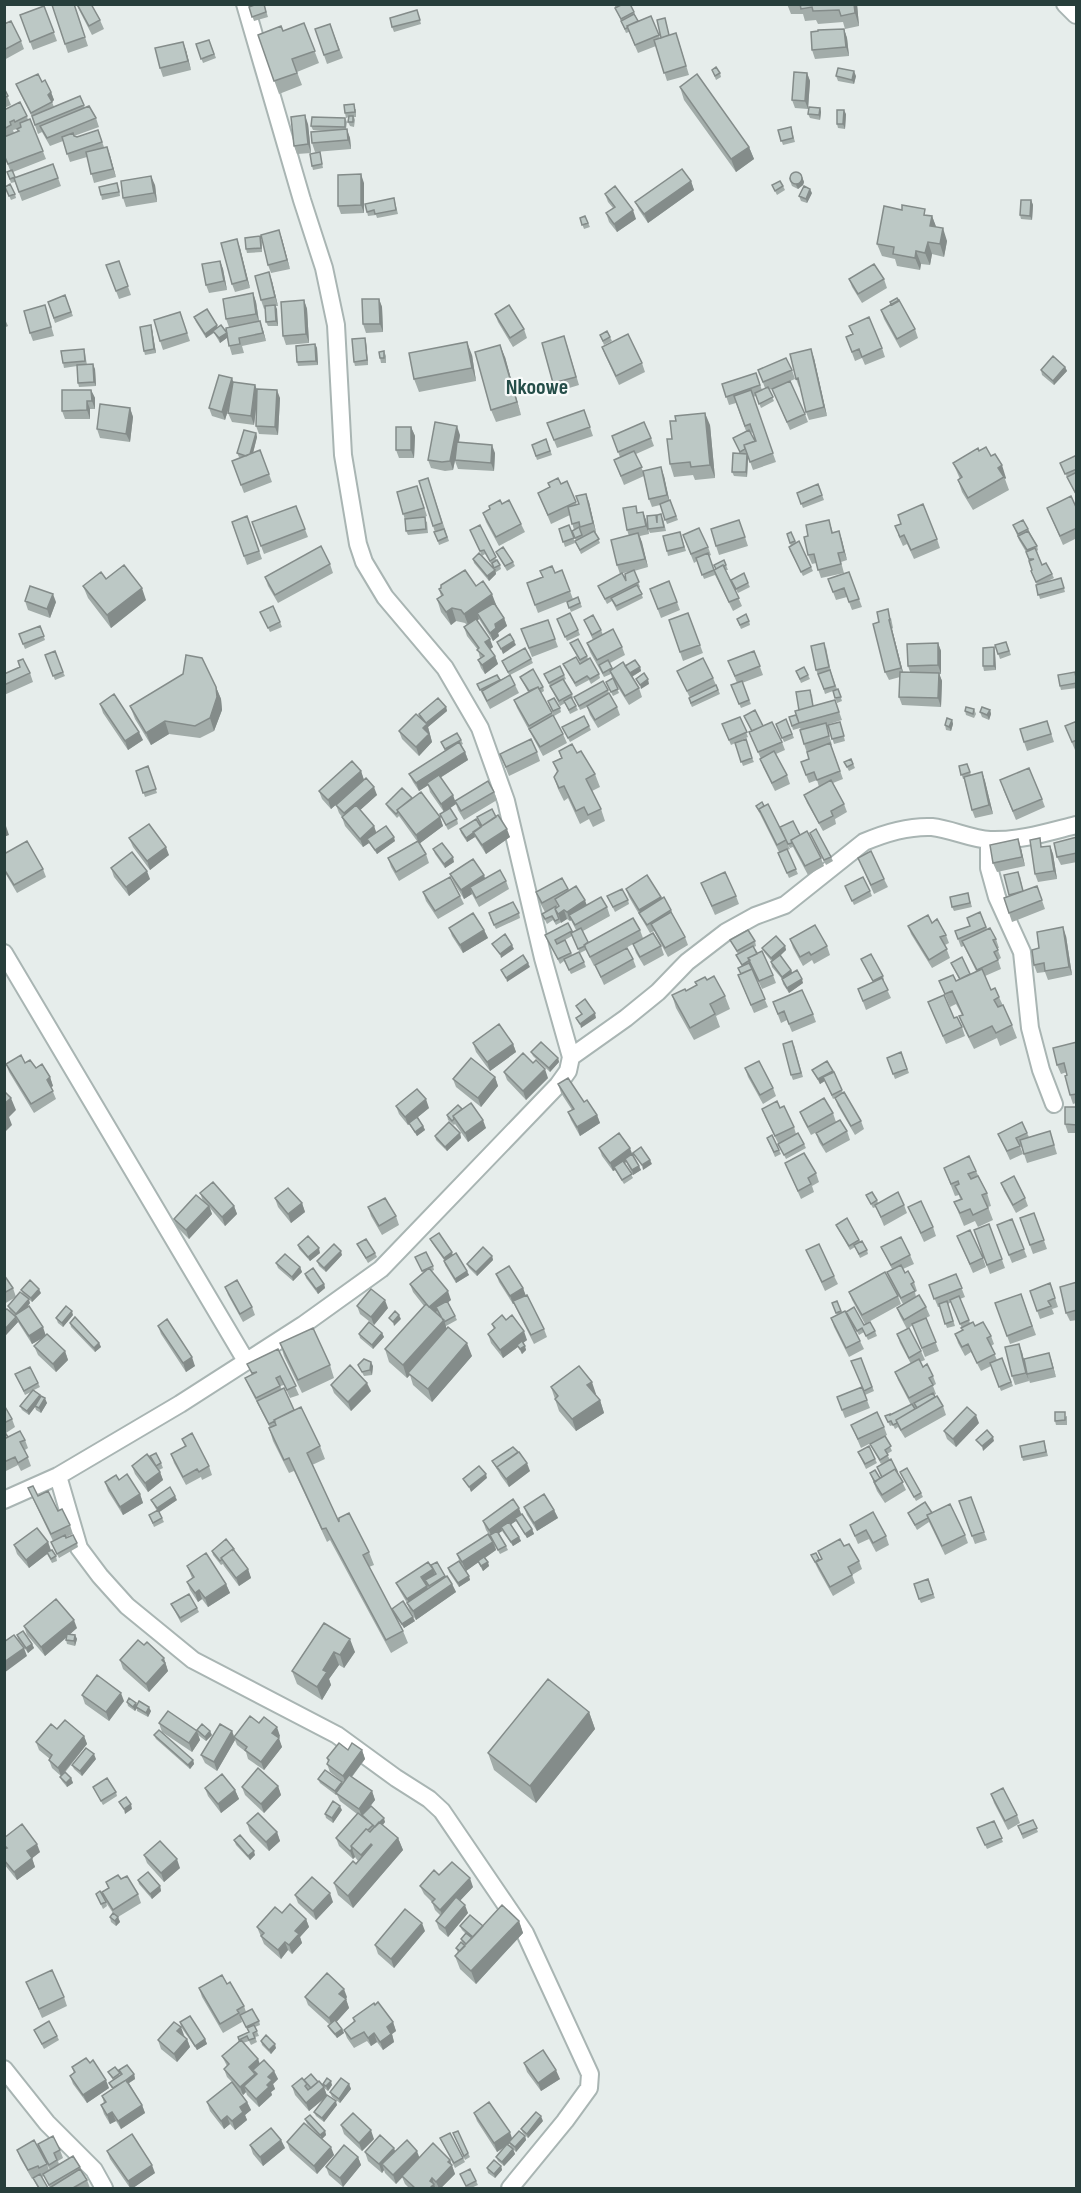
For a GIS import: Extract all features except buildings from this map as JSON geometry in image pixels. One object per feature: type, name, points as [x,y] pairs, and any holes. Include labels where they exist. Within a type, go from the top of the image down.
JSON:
[{"type":"street","points":[[4,1500],[58,1476],[180,1404],[303,1325],[381,1269],[558,1085],[568,1071],[571,1057],[543,958],[506,801],[480,729],[445,668],[385,597],[364,562],[358,544],[343,455],[336,325],[324,268],[245,4]]},
{"type":"street","points":[[1065,4],[1077,15]]},
{"type":"street","points":[[571,1057],[626,1018],[658,992],[687,962],[726,932],[755,916],[785,905],[864,842],[905,829],[932,827],[989,840],[1020,839],[1077,825]]},
{"type":"street","points":[[989,840],[989,868],[997,897],[1022,952],[1030,1028],[1041,1070],[1054,1104]]},
{"type":"street","points":[[4,953],[246,1362]]},
{"type":"street","points":[[58,1476],[79,1548],[127,1606],[193,1659],[337,1735],[429,1799],[442,1811],[525,1933],[590,2074],[589,2088],[566,2121],[510,2188]]},
{"type":"street","points":[[4,2069],[47,2123],[94,2170],[104,2188]]},
{"type":"district","name":"Nkoowe","points":[[537,387]]}]
